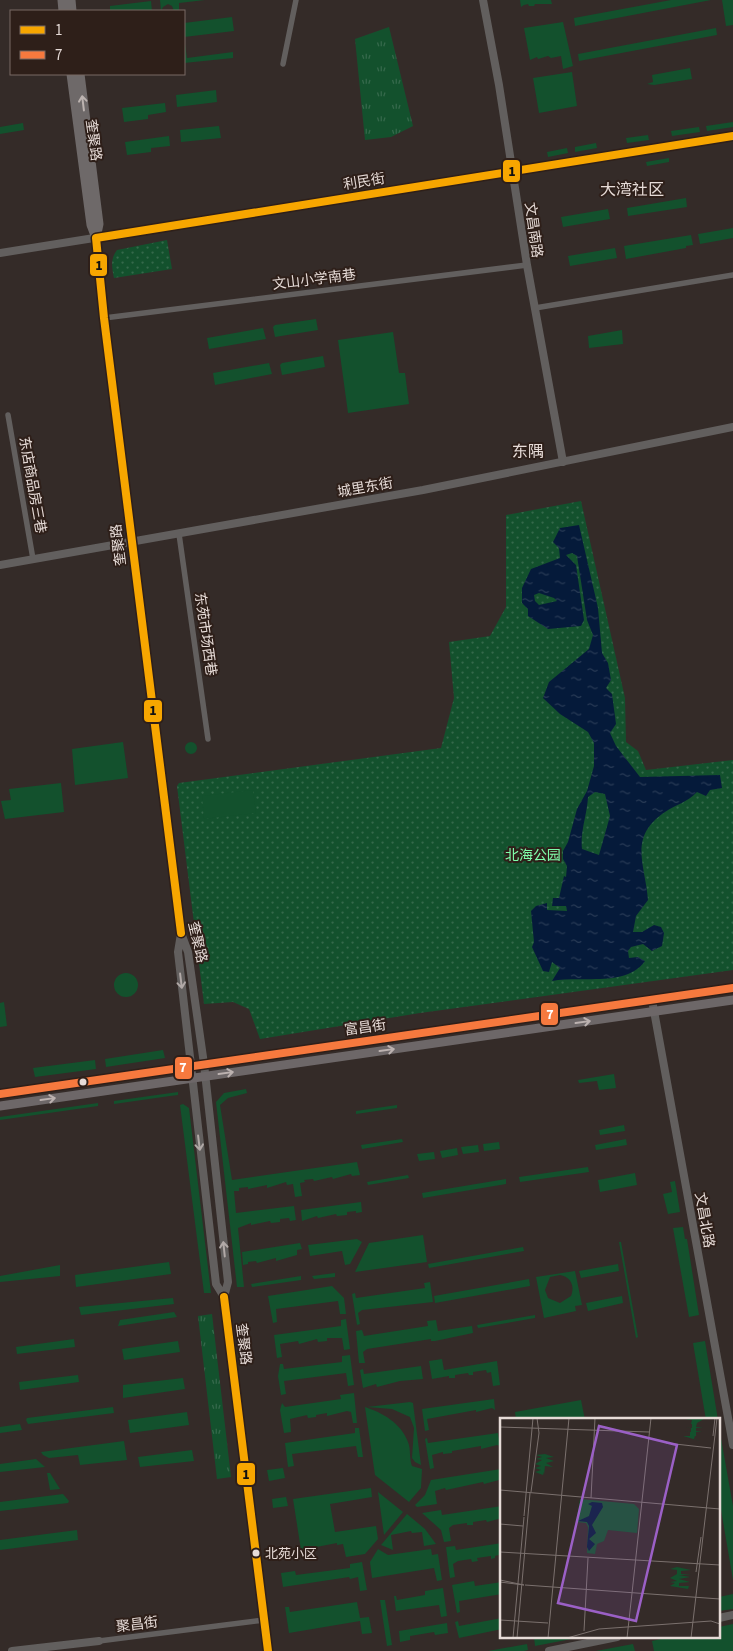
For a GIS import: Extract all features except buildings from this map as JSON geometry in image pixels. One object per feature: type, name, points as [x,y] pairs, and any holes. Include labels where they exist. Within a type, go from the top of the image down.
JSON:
[{"type":"main road","name":"奎聚路","points":[[71,75],[91,225],[96,238]]},
{"type":"main road","name":"奎聚路","points":[[80,75],[99,224],[96,238]]},
{"type":"main road","name":"富昌街","points":[[0,1094],[733,988]]},
{"type":"main road","name":"富昌街","points":[[0,1106],[733,1000]]},
{"type":"street","points":[[283,64],[296,0]]},
{"type":"street","name":"文昌南路","points":[[483,0],[513,171],[527,265],[563,462]]},
{"type":"street","name":"利民街","points":[[0,253],[733,136]]},
{"type":"street","name":"奎聚路","points":[[96,238],[104,318],[181,933],[188,952],[204,1064],[228,1282],[224,1297],[268,1651]]},
{"type":"street","name":"文山小学南巷","points":[[104,318],[527,265]]},
{"type":"street","points":[[535,308],[733,275]]},
{"type":"street","name":"东店商品房三巷","points":[[8,415],[33,559]]},
{"type":"street","name":"城里东街","points":[[0,566],[563,462],[733,427]]},
{"type":"street","name":"东苑市场西巷","points":[[179,534],[208,739]]},
{"type":"street","points":[[181,933],[178,952],[216,1284],[224,1297]]},
{"type":"street","name":"文昌北路","points":[[652,1000],[733,1445]]},
{"type":"street","points":[[720,1618],[733,1615]]},
{"type":"street","name":"聚昌街","points":[[12,1651],[264,1620]]},
{"type":"street","points":[[549,1651],[612,1638]]},
{"type":"green space","points":[[160,0],[205,0],[179,3],[179,10],[174,10],[172,6],[168,4],[161,10]]},
{"type":"green space","points":[[520,0],[551,0],[552,4],[529,6],[528,4],[521,7]]},
{"type":"green space","points":[[671,0],[711,0],[575,26],[574,18]]},
{"type":"green space","points":[[722,0],[733,0],[733,25],[726,26]]},
{"type":"green space","points":[[151,1],[152,10],[110,10],[110,6]]},
{"type":"green space","points":[[232,17],[234,31],[185,37],[185,23]]},
{"type":"green space","points":[[563,22],[573,66],[563,69],[561,56],[551,58],[548,56],[538,59],[537,57],[530,60],[524,28]]},
{"type":"green space","points":[[389,27],[413,126],[391,137],[365,140],[355,39]]},
{"type":"green space","points":[[716,28],[717,35],[579,61],[578,54]]},
{"type":"green space","points":[[185,44],[187,58],[233,52],[233,58],[185,63]]},
{"type":"green space","points":[[690,68],[692,79],[654,85],[647,84],[653,82],[652,75]]},
{"type":"green space","points":[[572,72],[577,106],[539,113],[533,78]]},
{"type":"green space","points":[[216,90],[217,102],[177,107],[176,95]]},
{"type":"green space","points":[[165,103],[166,112],[148,115],[148,119],[124,122],[122,108]]},
{"type":"green space","points":[[733,122],[733,127],[707,131],[706,126]]},
{"type":"green space","points":[[23,123],[24,130],[0,134],[0,127]]},
{"type":"green space","points":[[219,126],[221,138],[181,142],[180,130]]},
{"type":"green space","points":[[699,127],[700,132],[672,136],[671,131]]},
{"type":"green space","points":[[648,135],[649,140],[627,143],[626,138]]},
{"type":"green space","points":[[169,136],[170,146],[151,148],[151,152],[127,155],[125,142]]},
{"type":"green space","points":[[596,143],[597,148],[575,152],[575,147]]},
{"type":"green space","points":[[567,148],[568,153],[548,157],[547,152]]},
{"type":"green space","points":[[669,158],[669,162],[647,166],[646,162]]},
{"type":"green space","points":[[686,198],[687,207],[628,216],[627,208]]},
{"type":"green space","points":[[608,209],[610,219],[563,227],[561,217]]},
{"type":"green space","points":[[733,228],[733,238],[700,244],[698,234]]},
{"type":"green space","points":[[691,235],[693,245],[686,246],[686,248],[626,259],[624,246]]},
{"type":"green space","points":[[167,240],[172,269],[114,278],[112,260],[117,250]]},
{"type":"green space","points":[[615,248],[617,258],[570,266],[568,256]]},
{"type":"green space","points":[[316,319],[318,330],[275,337],[273,327],[275,325]]},
{"type":"green space","points":[[263,328],[266,339],[209,349],[207,338]]},
{"type":"green space","points":[[622,330],[623,344],[589,348],[588,336]]},
{"type":"green space","points":[[393,332],[399,373],[405,373],[409,404],[348,413],[338,340]]},
{"type":"green space","points":[[323,356],[325,367],[282,375],[280,365],[282,363]]},
{"type":"green space","points":[[269,363],[272,374],[215,385],[213,373]]},
{"type":"green space","name":"北海公园","points":[[581,501],[625,698],[626,742],[638,751],[646,770],[733,760],[733,970],[420,1013],[260,1039],[249,1009],[233,1002],[204,1004],[177,786],[179,783],[441,748],[454,698],[449,642],[490,636],[506,607],[506,515]]},
{"type":"green space","points":[[123,742],[128,778],[75,785],[72,749]]},
{"type":"green space","points":[[189,742],[193,742],[197,748],[193,754],[189,754],[185,750],[185,746]]},
{"type":"green space","points":[[61,783],[64,812],[5,819],[1,801],[11,800],[9,789]]},
{"type":"green space","points":[[253,790],[256,813],[204,819],[202,796]]},
{"type":"green space","points":[[126,973],[135,976],[138,985],[135,994],[126,997],[117,994],[114,985],[117,976]]},
{"type":"green space","points":[[4,1002],[7,1026],[0,1027],[0,1003]]},
{"type":"green space","points":[[163,1050],[165,1058],[106,1067],[105,1059]]},
{"type":"green space","points":[[95,1060],[96,1069],[35,1077],[33,1068]]},
{"type":"green space","points":[[614,1074],[616,1088],[599,1090],[597,1081],[579,1083],[578,1080]]},
{"type":"green space","points":[[246,1089],[247,1093],[228,1098],[220,1105],[232,1180],[357,1162],[360,1175],[352,1176],[351,1174],[333,1179],[332,1177],[314,1181],[313,1179],[304,1180],[305,1182],[300,1183],[302,1196],[295,1197],[293,1184],[287,1185],[286,1182],[267,1188],[267,1185],[248,1189],[248,1187],[239,1188],[239,1191],[234,1191],[236,1213],[294,1206],[296,1220],[290,1221],[289,1218],[280,1219],[280,1222],[271,1223],[270,1221],[251,1225],[251,1223],[238,1228],[244,1287],[237,1287],[216,1102],[224,1093]]},
{"type":"green space","points":[[178,1092],[178,1095],[114,1104],[114,1101]]},
{"type":"green space","points":[[98,1103],[98,1106],[0,1120],[0,1117]]},
{"type":"green space","points":[[183,1104],[189,1108],[211,1293],[204,1293],[180,1105]]},
{"type":"green space","points":[[397,1105],[397,1108],[356,1114],[356,1111]]},
{"type":"green space","points":[[624,1125],[625,1131],[600,1135],[599,1130]]},
{"type":"green space","points":[[402,1139],[403,1142],[362,1149],[361,1145]]},
{"type":"green space","points":[[626,1139],[627,1145],[596,1150],[595,1145]]},
{"type":"green space","points":[[499,1142],[500,1149],[484,1151],[483,1144]]},
{"type":"green space","points":[[478,1145],[479,1152],[463,1154],[461,1147]]},
{"type":"green space","points":[[457,1148],[458,1155],[442,1158],[440,1151]]},
{"type":"green space","points":[[434,1152],[435,1159],[419,1161],[417,1154]]},
{"type":"green space","points":[[588,1167],[589,1172],[520,1182],[519,1177]]},
{"type":"green space","points":[[635,1173],[637,1185],[600,1192],[598,1180]]},
{"type":"green space","points":[[408,1175],[409,1178],[368,1185],[367,1182]]},
{"type":"green space","points":[[506,1179],[506,1184],[423,1198],[422,1193]]},
{"type":"green space","points":[[675,1181],[680,1212],[668,1214],[663,1194],[672,1192],[670,1182]]},
{"type":"green space","points":[[361,1202],[362,1212],[347,1212],[347,1215],[337,1216],[336,1214],[318,1218],[317,1216],[302,1221],[301,1210]]},
{"type":"green space","points":[[683,1227],[685,1239],[687,1239],[699,1315],[689,1317],[673,1228]]},
{"type":"green space","points":[[423,1235],[427,1262],[355,1272],[369,1243]]},
{"type":"green space","points":[[357,1239],[362,1242],[350,1264],[345,1265],[342,1251],[310,1256],[308,1245]]},
{"type":"green space","points":[[619,1242],[621,1242],[638,1337],[636,1338]]},
{"type":"green space","points":[[300,1243],[302,1249],[297,1250],[297,1255],[276,1261],[276,1258],[257,1263],[256,1261],[248,1262],[248,1264],[243,1265],[242,1252]]},
{"type":"green space","points":[[523,1247],[524,1251],[429,1268],[428,1264]]},
{"type":"green space","points":[[169,1262],[171,1274],[76,1287],[75,1275]]},
{"type":"green space","points":[[618,1264],[619,1271],[581,1278],[579,1271]]},
{"type":"green space","points":[[60,1265],[60,1276],[0,1282],[0,1276]]},
{"type":"green space","points":[[575,1271],[582,1305],[575,1306],[576,1311],[544,1318],[536,1277]],"holes":[[[564,1276],[571,1282],[573,1289],[571,1296],[560,1303],[548,1298],[545,1290],[550,1277]]]},
{"type":"green space","points":[[335,1273],[335,1277],[314,1279],[312,1276]]},
{"type":"green space","points":[[301,1276],[301,1280],[252,1287],[251,1284]]},
{"type":"green space","points":[[529,1279],[530,1286],[435,1303],[434,1296]]},
{"type":"green space","points":[[430,1282],[433,1302],[362,1310],[358,1313],[360,1324],[357,1325],[352,1294],[355,1293],[356,1298],[425,1288],[424,1283]]},
{"type":"green space","points":[[332,1286],[344,1298],[346,1314],[340,1314],[338,1301],[276,1309],[277,1322],[273,1323],[268,1296]]},
{"type":"green space","points":[[622,1296],[623,1303],[588,1311],[586,1303]]},
{"type":"green space","points":[[173,1298],[174,1304],[81,1315],[79,1307]]},
{"type":"green space","points":[[174,1312],[177,1317],[118,1326],[120,1320]]},
{"type":"green space","points":[[212,1314],[231,1477],[217,1479],[198,1316]]},
{"type":"green space","points":[[535,1315],[535,1318],[478,1328],[477,1325]]},
{"type":"green space","points":[[346,1319],[350,1349],[344,1350],[342,1338],[327,1338],[327,1341],[318,1342],[317,1339],[299,1344],[298,1341],[280,1344],[282,1357],[277,1358],[274,1335],[341,1326],[341,1320]]},
{"type":"green space","points":[[436,1320],[438,1331],[472,1326],[473,1333],[435,1341],[431,1341],[431,1339],[367,1349],[363,1352],[365,1363],[359,1363],[356,1331],[362,1330],[364,1336],[428,1326],[427,1321]]},
{"type":"green space","points":[[74,1339],[75,1347],[17,1354],[16,1347]]},
{"type":"green space","points":[[178,1341],[180,1352],[124,1360],[122,1349]]},
{"type":"green space","points":[[705,1341],[718,1418],[706,1418],[693,1343]]},
{"type":"green space","points":[[350,1355],[354,1385],[348,1386],[346,1373],[284,1381],[286,1394],[281,1395],[278,1376],[280,1364],[283,1364],[284,1369],[342,1362],[342,1356]]},
{"type":"green space","points":[[442,1359],[444,1370],[497,1361],[500,1385],[493,1386],[491,1372],[487,1373],[486,1370],[473,1372],[473,1375],[468,1373],[455,1375],[455,1378],[449,1378],[449,1376],[432,1379],[429,1361]]},
{"type":"green space","points":[[421,1366],[423,1379],[400,1381],[377,1387],[376,1384],[363,1388],[360,1370],[363,1369],[364,1374]]},
{"type":"green space","points":[[78,1375],[79,1382],[20,1390],[19,1382]]},
{"type":"green space","points":[[183,1378],[185,1389],[123,1398],[123,1385]]},
{"type":"green space","points":[[354,1393],[357,1423],[353,1423],[351,1412],[347,1411],[327,1416],[327,1413],[308,1418],[307,1415],[290,1419],[291,1432],[284,1433],[280,1410],[282,1403],[285,1407],[341,1399],[340,1395]]},
{"type":"green space","points":[[494,1399],[495,1410],[492,1408],[476,1412],[476,1410],[427,1419],[429,1430],[425,1431],[422,1409]]},
{"type":"green space","points":[[581,1400],[585,1418],[516,1418],[515,1412]]},
{"type":"green space","points":[[413,1403],[421,1465],[412,1458],[414,1428],[410,1417],[392,1409],[367,1407]]},
{"type":"green space","points":[[113,1407],[114,1413],[28,1424],[26,1420],[27,1418]]},
{"type":"green space","points":[[365,1407],[385,1416],[401,1429],[409,1445],[412,1466],[422,1469],[421,1488],[409,1502],[375,1475]]},
{"type":"green space","points":[[187,1412],[189,1425],[130,1433],[128,1420]]},
{"type":"green space","points":[[20,1424],[22,1430],[0,1433],[0,1427]]},
{"type":"green space","points":[[355,1428],[359,1428],[363,1457],[358,1457],[356,1446],[292,1454],[294,1466],[288,1467],[285,1443],[355,1433]]},
{"type":"green space","points":[[498,1433],[500,1446],[481,1449],[481,1446],[452,1451],[452,1453],[443,1454],[443,1452],[432,1455],[434,1468],[430,1469],[425,1439],[427,1438],[428,1443]]},
{"type":"green space","points":[[720,1433],[733,1506],[733,1580],[720,1504]]},
{"type":"green space","points":[[124,1441],[127,1460],[80,1465],[78,1455],[49,1458],[41,1452]]},
{"type":"green space","points":[[192,1450],[194,1461],[140,1467],[138,1457]]},
{"type":"green space","points":[[36,1459],[45,1467],[0,1472],[0,1464]]},
{"type":"green space","points":[[283,1468],[285,1478],[269,1481],[267,1470]]},
{"type":"green space","points":[[500,1469],[500,1481],[435,1491],[437,1504],[417,1507],[415,1505],[425,1495],[431,1480]]},
{"type":"green space","points":[[47,1473],[50,1473],[60,1489],[50,1490]]},
{"type":"green space","points":[[371,1488],[372,1497],[330,1504],[335,1532],[376,1526],[378,1539],[365,1554],[346,1557],[343,1544],[337,1545],[337,1543],[301,1550],[293,1499]]},
{"type":"green space","points":[[378,1492],[403,1512],[384,1535]]},
{"type":"green space","points":[[63,1494],[69,1501],[68,1503],[0,1511],[0,1502]]},
{"type":"green space","points":[[286,1497],[288,1506],[273,1508],[272,1499]]},
{"type":"green space","points":[[500,1506],[500,1519],[487,1522],[486,1520],[473,1522],[473,1525],[467,1525],[467,1523],[453,1525],[449,1528],[451,1541],[444,1542],[441,1530],[422,1513],[441,1510],[442,1515]]},
{"type":"green space","points":[[407,1514],[425,1529],[436,1544],[424,1546],[422,1532],[412,1533],[411,1531],[391,1535],[393,1550],[381,1545]]},
{"type":"green space","points":[[77,1530],[78,1540],[0,1550],[0,1540]]},
{"type":"green space","points":[[500,1543],[500,1555],[495,1556],[495,1558],[491,1559],[491,1556],[477,1558],[478,1561],[472,1562],[471,1559],[458,1561],[453,1564],[455,1577],[450,1578],[446,1547],[455,1546],[456,1550]]},
{"type":"green space","points":[[378,1549],[388,1555],[431,1549],[432,1555],[438,1554],[442,1580],[437,1581],[434,1568],[372,1578],[370,1562]]},
{"type":"green space","points":[[362,1562],[367,1590],[360,1591],[358,1577],[283,1587],[281,1573],[295,1571],[296,1575],[350,1568],[350,1564]]},
{"type":"green space","points":[[474,1581],[475,1586],[500,1582],[500,1594],[459,1601],[460,1612],[457,1613],[452,1585]]},
{"type":"green space","points":[[443,1588],[447,1616],[441,1617],[439,1605],[396,1611],[394,1596],[396,1596],[397,1600],[425,1595],[425,1591]]},
{"type":"green space","points":[[733,1594],[733,1609],[720,1611],[720,1597]]},
{"type":"green space","points":[[380,1600],[385,1600],[392,1645],[387,1646]]},
{"type":"green space","points":[[357,1602],[360,1618],[369,1617],[372,1633],[362,1634],[360,1621],[289,1633],[285,1607],[289,1607],[290,1612]]},
{"type":"green space","points":[[500,1618],[500,1629],[459,1638],[455,1622],[458,1621],[459,1626]]},
{"type":"green space","points":[[447,1623],[448,1633],[435,1635],[434,1632],[410,1636],[410,1640],[400,1642],[399,1631]]},
{"type":"green space","points":[[733,1624],[733,1651],[654,1651],[652,1641],[666,1638],[720,1638],[720,1627]]},
{"type":"green space","points":[[534,1638],[577,1638],[535,1646]]},
{"type":"green space","points":[[527,1644],[528,1650],[524,1651],[488,1651]]},
{"type":"green space","points":[[633,1644],[635,1651],[596,1651]]},
{"type":"water","name":"北海公园","points":[[579,525],[598,608],[602,653],[608,663],[611,680],[606,688],[612,694],[616,724],[610,733],[616,746],[640,777],[720,775],[722,788],[710,790],[706,796],[697,792],[665,812],[646,831],[641,852],[648,900],[636,916],[633,932],[642,932],[654,925],[661,927],[664,933],[662,946],[652,951],[643,944],[631,947],[628,951],[629,958],[638,957],[645,961],[637,969],[615,978],[552,981],[560,968],[552,962],[549,972],[543,971],[532,947],[534,942],[531,911],[536,906],[547,903],[547,910],[567,911],[566,906],[552,906],[553,898],[559,898],[564,876],[566,877],[567,866],[563,859],[563,851],[568,842],[577,809],[587,791],[594,766],[594,743],[588,732],[560,714],[543,698],[549,682],[589,649],[593,635],[587,620],[577,556],[572,553],[566,555],[576,565],[584,620],[581,626],[548,629],[528,616],[528,609],[522,603],[522,588],[531,569],[560,558],[559,548],[553,542],[560,528]],"holes":[[[539,593],[554,598],[557,601],[539,605],[535,601],[534,595]],[[595,792],[605,794],[610,816],[599,855],[582,849],[588,797]]]},
{"type":"transit line","name":"1","points":[[181,933],[104,318],[96,238],[733,136]]},
{"type":"transit line","name":"7","points":[[0,1094],[733,988]]},
{"type":"transit line","name":"1","points":[[224,1297],[268,1651]]},
{"type":"place","name":"北苑小区","points":[[256,1553]]},
{"type":"district","name":"大湾社区","points":[[632,189]]},
{"type":"district","name":"东隅","points":[[528,451]]}]
